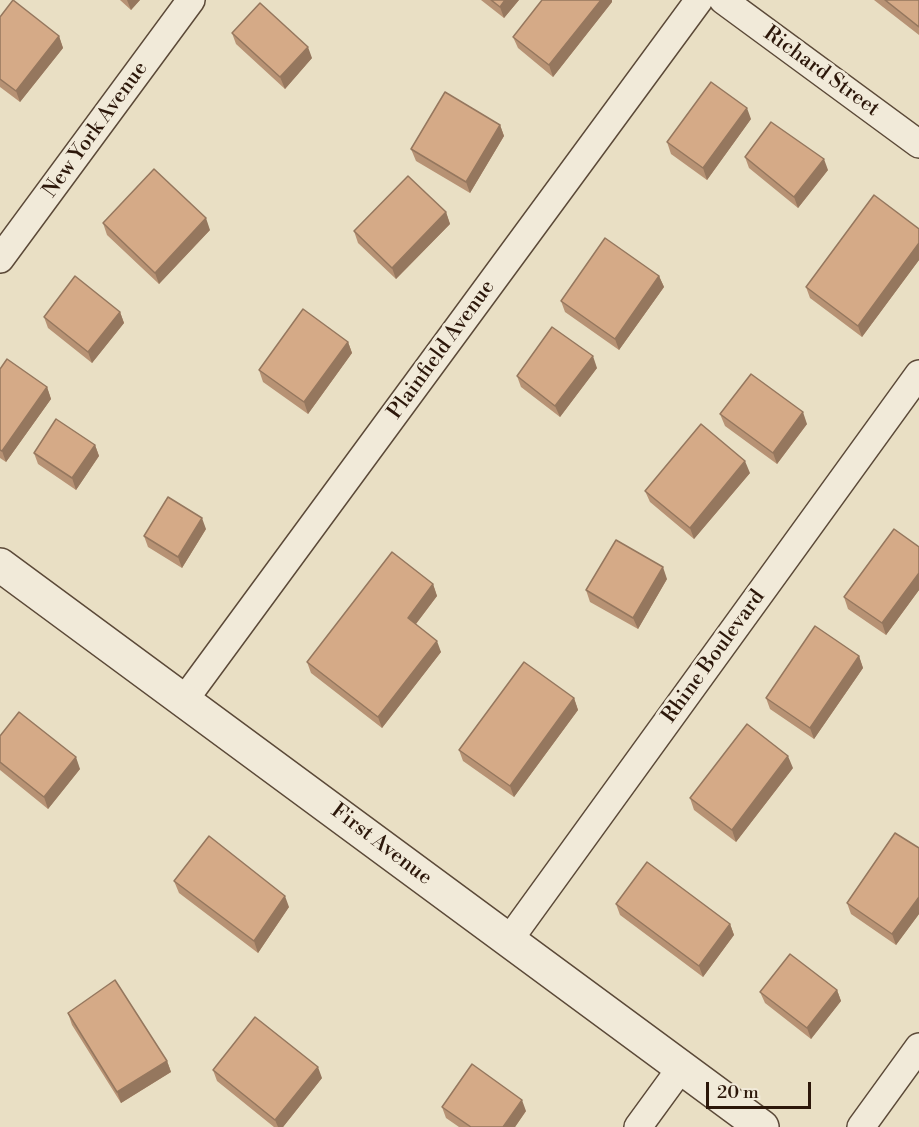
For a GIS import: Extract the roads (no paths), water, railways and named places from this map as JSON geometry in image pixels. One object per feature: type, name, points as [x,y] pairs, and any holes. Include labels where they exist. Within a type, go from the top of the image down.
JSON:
[{"type":"street","name":"New York Avenue","points":[[0,259],[191,0]]},
{"type":"street","name":"Plainfield Avenue","points":[[184,699],[699,0]]},
{"type":"street","name":"Richard Street","points":[[723,0],[919,144]]},
{"type":"street","name":"Rhine Boulevard","points":[[509,940],[919,374]]},
{"type":"street","name":"First Avenue","points":[[0,565],[762,1127]]},
{"type":"street","points":[[861,1127],[919,1047]]},
{"type":"street","points":[[638,1127],[681,1068]]}]
